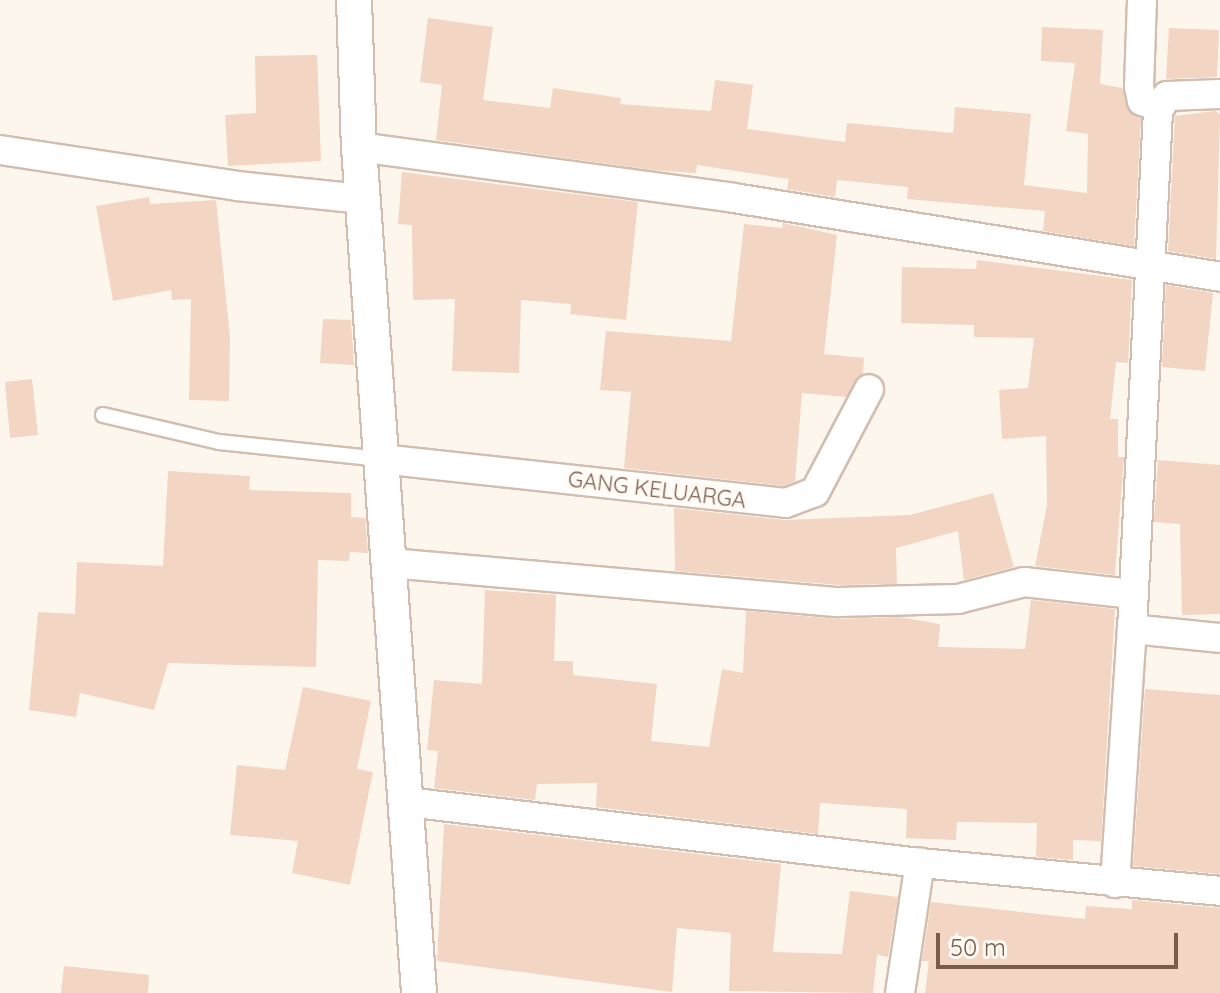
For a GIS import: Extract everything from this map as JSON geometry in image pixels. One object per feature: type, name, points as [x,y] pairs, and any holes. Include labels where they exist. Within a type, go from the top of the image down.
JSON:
[{"type":"street","points":[[354,0],[359,147],[419,993]]},
{"type":"street","points":[[1142,0],[1139,87],[1142,101],[1159,107]]},
{"type":"street","points":[[1115,883],[1132,629],[1159,107],[1167,96],[1220,94]]},
{"type":"street","points":[[359,147],[734,198],[1220,277]]},
{"type":"street","points":[[0,150],[237,186],[363,199]]},
{"type":"street","name":"GANG KELUARGA","points":[[381,459],[786,503],[815,492],[869,389]]},
{"type":"street","points":[[390,563],[838,602],[958,599],[1024,582],[1133,594]]},
{"type":"street","points":[[1132,629],[1220,638]]},
{"type":"street","points":[[407,802],[920,863],[1220,891]]},
{"type":"street","points":[[900,993],[920,863]]},
{"type":"lane","points":[[103,415],[219,442],[381,459]]},
{"type":"building","points":[[428,18],[493,27],[483,100],[550,108],[553,88],[621,98],[620,104],[711,111],[715,80],[753,85],[747,129],[845,142],[847,123],[953,133],[955,107],[1031,114],[1024,185],[1087,193],[1088,134],[1066,131],[1075,63],[1041,61],[1042,27],[1103,30],[1100,84],[1122,88],[1129,112],[1141,119],[1134,246],[1043,231],[1045,211],[907,199],[908,187],[837,180],[835,197],[787,189],[789,179],[697,165],[696,173],[652,170],[436,140],[442,85],[420,82]]},
{"type":"building","points":[[1169,28],[1219,30],[1217,77],[1166,79]]},
{"type":"building","points":[[317,55],[321,161],[228,166],[225,115],[256,113],[255,56]]},
{"type":"building","points":[[1215,111],[1220,114],[1216,259],[1168,251],[1175,116]]},
{"type":"building","points":[[402,172],[638,202],[626,320],[570,314],[571,304],[521,300],[519,373],[452,371],[455,299],[413,300],[412,225],[398,224]]},
{"type":"building","points":[[149,197],[150,204],[216,200],[230,337],[229,401],[189,400],[191,299],[172,300],[171,290],[113,301],[96,206]]},
{"type":"building","points":[[783,223],[837,235],[824,354],[864,358],[863,374],[846,397],[802,393],[795,481],[784,486],[624,468],[631,392],[600,390],[606,331],[731,341],[744,224],[782,228]]},
{"type":"building","points":[[977,260],[1132,280],[1128,363],[1116,362],[1110,419],[1118,419],[1118,457],[1124,457],[1115,575],[1035,566],[1047,505],[1046,436],[1002,439],[999,390],[1028,388],[1034,338],[974,337],[974,325],[901,323],[902,267],[976,269]]},
{"type":"building","points":[[1166,285],[1213,293],[1205,371],[1162,367]]},
{"type":"building","points":[[323,319],[351,320],[354,365],[320,363]]},
{"type":"building","points":[[32,379],[38,435],[10,438],[5,382]]},
{"type":"building","points":[[1158,460],[1220,465],[1220,614],[1182,615],[1180,524],[1154,522]]},
{"type":"building","points":[[168,471],[250,476],[249,490],[351,493],[351,517],[365,518],[368,553],[350,552],[349,561],[318,560],[316,667],[168,663],[154,710],[80,693],[76,717],[29,710],[38,612],[75,614],[77,562],[163,566]]},
{"type":"building","points":[[993,493],[1014,567],[964,580],[958,531],[896,548],[897,584],[839,585],[675,571],[674,508],[784,520],[910,515]]},
{"type":"building","points":[[485,590],[556,595],[554,661],[573,661],[573,675],[657,684],[651,741],[709,747],[722,669],[743,673],[746,611],[837,619],[899,617],[940,624],[938,647],[1025,649],[1031,600],[1115,609],[1101,841],[1073,840],[1073,860],[1036,857],[1037,823],[957,822],[956,840],[906,838],[907,809],[820,803],[818,834],[596,807],[597,783],[537,784],[535,800],[434,788],[438,751],[427,750],[434,680],[482,684]]},
{"type":"building","points":[[303,687],[371,701],[357,769],[373,772],[350,885],[292,873],[298,841],[230,835],[237,765],[285,770]]},
{"type":"building","points":[[1145,689],[1220,695],[1220,874],[1133,866]]},
{"type":"building","points":[[444,824],[781,864],[773,952],[842,954],[850,891],[898,897],[888,957],[877,955],[873,993],[729,991],[731,933],[677,928],[672,992],[437,961]]},
{"type":"building","points":[[1132,900],[1220,908],[1220,993],[925,993],[929,961],[922,961],[931,902],[1085,919],[1086,906],[1132,909]]},
{"type":"building","points":[[64,966],[149,975],[148,993],[61,993]]}]
